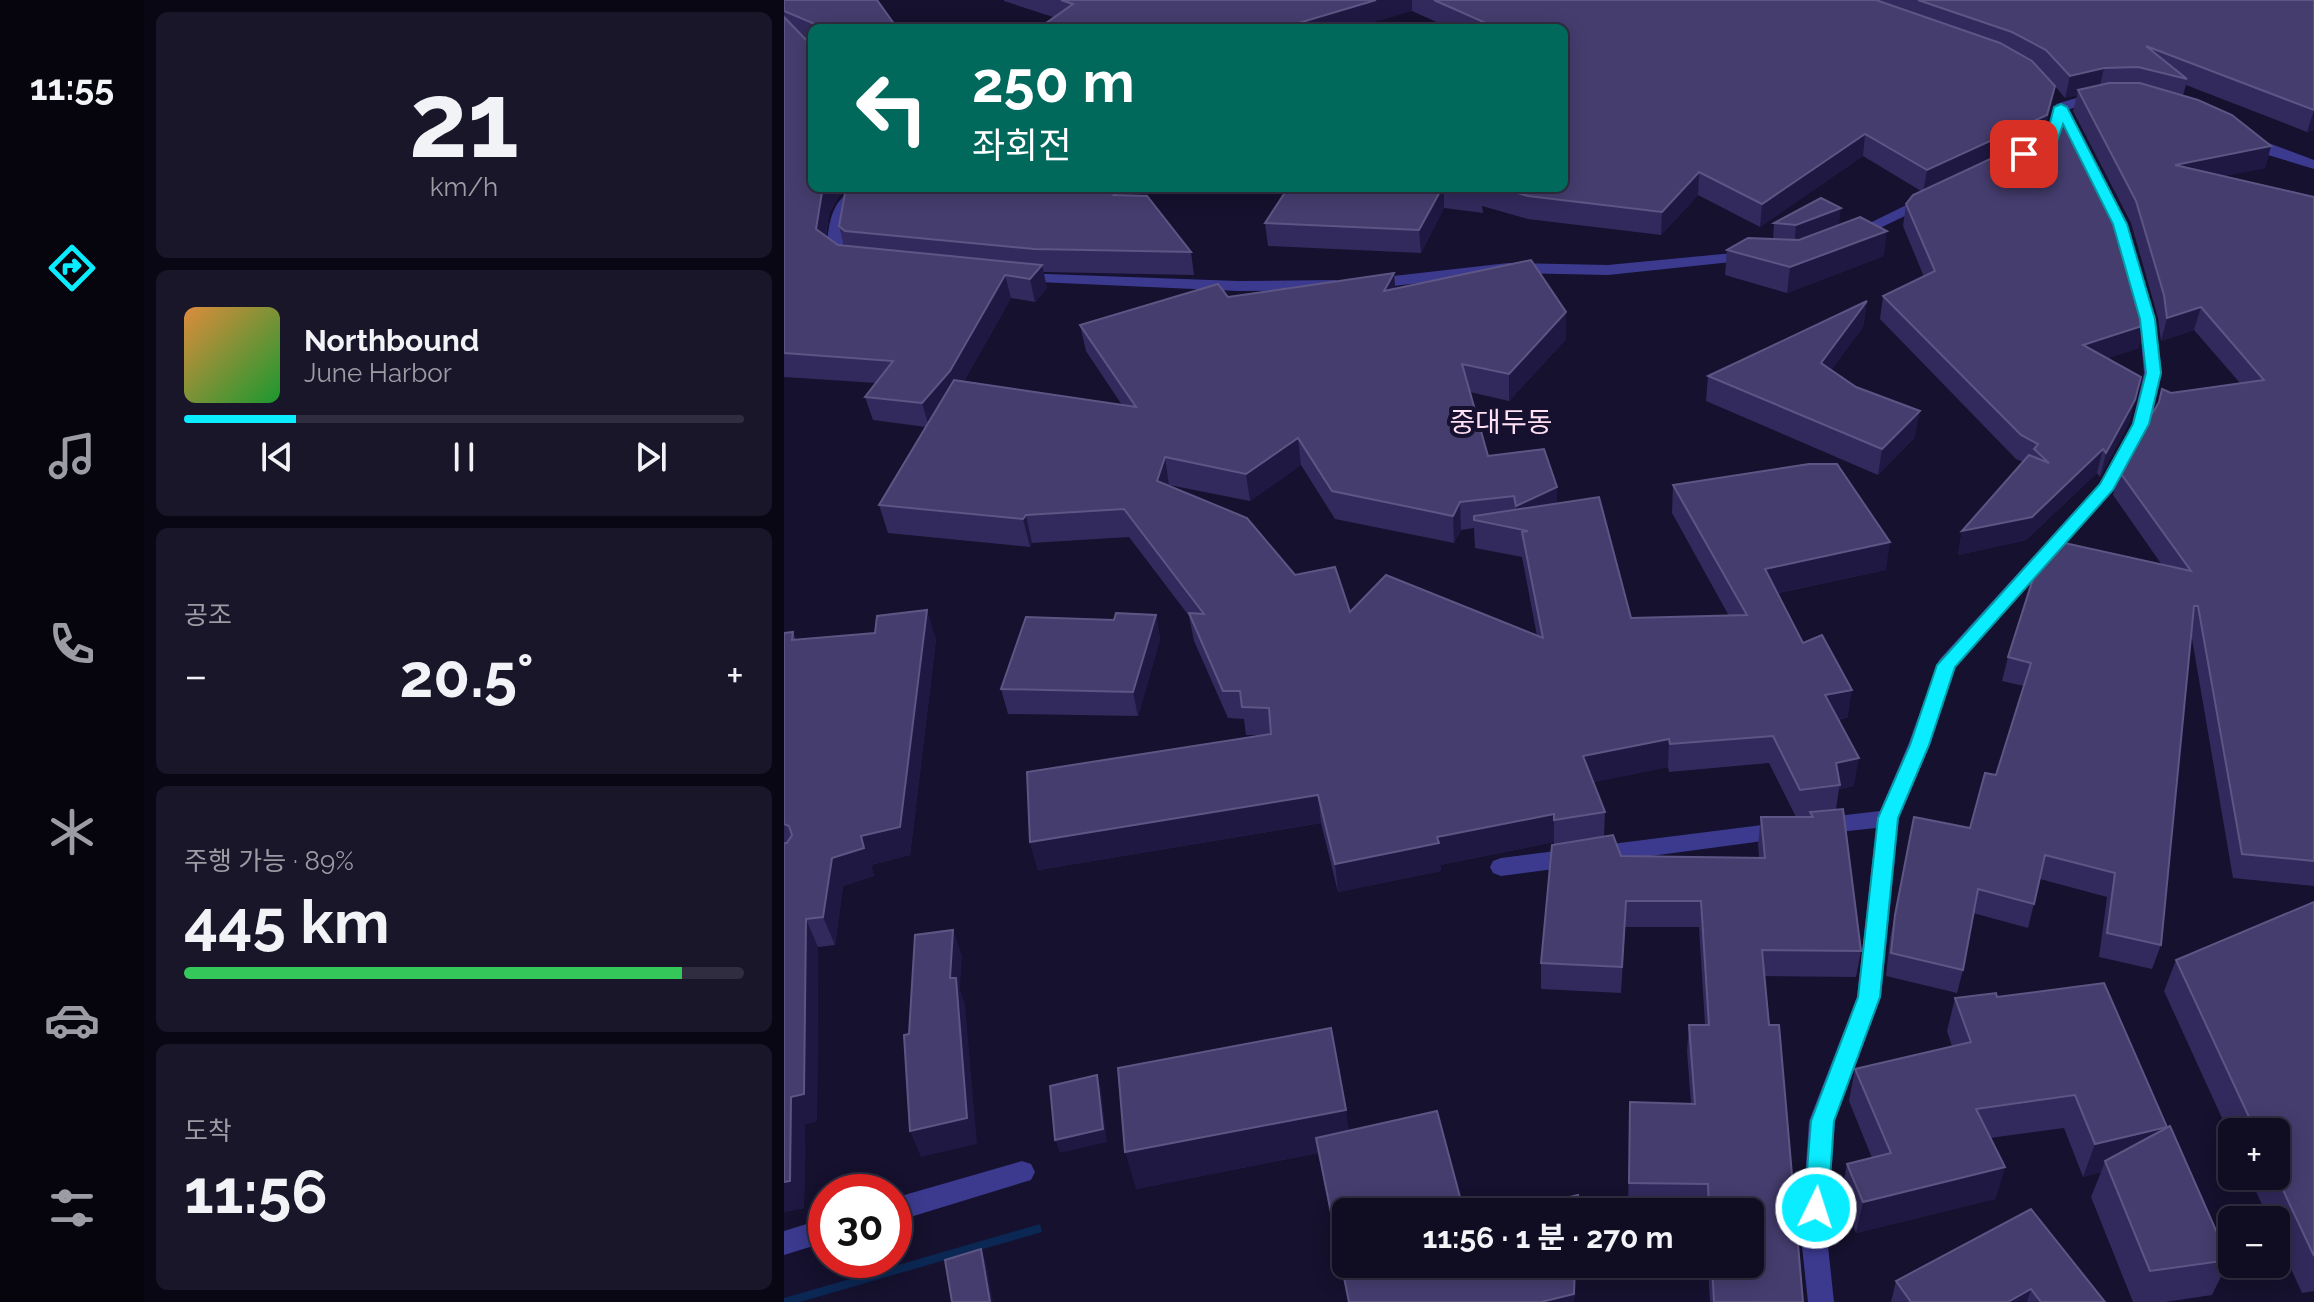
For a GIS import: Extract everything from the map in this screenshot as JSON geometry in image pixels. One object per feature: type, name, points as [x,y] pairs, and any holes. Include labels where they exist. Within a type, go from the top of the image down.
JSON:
[{"type":"street","points":[[2056,102],[2116,95]]},
{"type":"street","points":[[2056,102],[2072,130]]},
{"type":"street","points":[[2024,154],[2052,141],[2056,102]]},
{"type":"street","points":[[2227,129],[2273,152],[2314,165]]},
{"type":"street","points":[[857,192],[847,196],[840,208],[834,252],[847,261],[862,262]]},
{"type":"street","points":[[1832,245],[1942,193]]},
{"type":"street","points":[[1821,1302],[1814,1237],[1822,1121],[1869,997],[1888,818],[1919,745],[1946,665],[2107,486],[2141,424],[2153,373],[2147,319],[2128,251]]},
{"type":"street","points":[[1010,277],[1238,286],[1362,284],[1508,268],[1608,270],[1740,255],[1768,257]]},
{"type":"street","points":[[1501,867],[1654,844],[1888,818]]},
{"type":"street","points":[[912,1205],[1022,1172]]},
{"type":"street","points":[[784,1243],[808,1236]]},
{"type":"water","points":[[1040,1224],[1042,1232],[912,1270],[912,1261]]},
{"type":"water","points":[[853,1278],[883,1278],[800,1302],[784,1302],[784,1298]]},
{"type":"building","points":[[784,0],[877,0],[894,24],[815,24],[784,11]]},
{"type":"building","points":[[1061,0],[1376,0],[1295,24],[1045,24],[1073,4]]},
{"type":"building","points":[[1434,0],[1876,0],[2000,43],[2032,61],[2055,86],[2047,115],[1927,170],[1865,134],[1762,204],[1699,172],[1662,212],[1514,192],[1568,192],[1568,24],[1488,24]]},
{"type":"building","points":[[1918,0],[2314,0],[2314,110],[2146,46],[2187,79],[2138,67],[2104,68],[2070,76],[2046,50],[2012,32]]},
{"type":"building","points":[[784,17],[808,42],[808,192],[822,192],[816,229],[838,245],[1042,265],[1030,279],[1005,275],[950,371],[922,403],[865,397],[893,361],[784,353]]},
{"type":"building","points":[[2109,83],[2140,83],[2198,100],[2232,115],[2271,146],[2175,165],[2314,197],[2314,861],[2242,854],[2198,606],[2194,606],[2161,945],[2107,933],[2115,873],[2045,855],[2034,904],[1978,889],[1963,970],[1891,953],[1895,915],[1914,817],[1970,828],[1985,773],[1996,775],[2031,663],[2008,657],[2039,560],[2056,541],[2191,571],[2119,471],[2159,402],[2162,389],[2171,393],[2264,380],[2201,307],[2167,318],[2164,295],[2136,201],[2078,90]]},
{"type":"building","points":[[2068,112],[2114,203],[2142,297],[2145,325],[2083,345],[2141,377],[2135,400],[2106,453],[2103,449],[2032,517],[1962,531],[2029,455],[2049,463],[2034,449],[2038,444],[2021,435],[1883,296],[1935,271],[1906,204],[1913,195],[2063,125]]},
{"type":"building","points":[[845,192],[1118,192],[1114,195],[1147,196],[1191,252],[1034,249],[845,231],[839,226]]},
{"type":"building","points":[[1285,192],[1440,192],[1419,230],[1265,223]]},
{"type":"building","points":[[1821,198],[1841,208],[1796,225],[1774,223]]},
{"type":"building","points":[[1860,217],[1887,231],[1790,267],[1727,250],[1748,238],[1799,240]]},
{"type":"building","points":[[1531,260],[1566,312],[1509,374],[1462,364],[1488,456],[1544,449],[1557,487],[1516,506],[1514,496],[1460,502],[1453,516],[1332,491],[1298,438],[1246,474],[1165,457],[1157,481],[1247,518],[1295,575],[1335,567],[1350,612],[1386,575],[1543,638],[1522,532],[1528,531],[1474,520],[1474,516],[1599,497],[1631,618],[1747,615],[1673,485],[1809,464],[1837,464],[1890,542],[1765,569],[1803,643],[1822,635],[1852,690],[1825,695],[1859,758],[1836,763],[1840,785],[1800,790],[1773,736],[1670,744],[1669,739],[1583,756],[1605,812],[1554,820],[1554,814],[1437,837],[1439,843],[1335,864],[1318,795],[1030,842],[1027,772],[1271,734],[1269,708],[1242,707],[1240,691],[1223,691],[1189,613],[1204,614],[1124,509],[1026,515],[1023,519],[879,505],[954,380],[1136,407],[1080,325],[1218,284],[1228,297],[1394,273],[1384,291]]},
{"type":"building","points":[[1867,301],[1821,363],[1856,387],[1920,411],[1882,449],[1708,376]]},
{"type":"building","points":[[927,610],[900,827],[861,836],[864,848],[832,858],[823,917],[806,919],[804,1094],[791,1097],[790,1181],[784,1182],[784,843],[792,835],[789,826],[784,824],[784,633],[793,632],[792,640],[875,633],[877,616]]},
{"type":"building","points":[[1116,613],[1156,615],[1133,692],[1001,689],[1026,617],[1114,620]]},
{"type":"building","points":[[1843,809],[1861,951],[1762,950],[1769,1025],[1779,1025],[1803,1302],[1714,1302],[1713,1278],[1764,1278],[1764,1198],[1708,1198],[1708,1184],[1629,1183],[1630,1102],[1695,1104],[1689,1025],[1709,1025],[1701,901],[1626,901],[1622,967],[1541,963],[1552,845],[1613,835],[1621,856],[1765,858],[1761,817],[1813,817],[1810,812]]},
{"type":"building","points":[[2314,902],[2314,1256],[2283,1190],[2290,1190],[2290,1118],[2249,1118],[2176,960]]},
{"type":"building","points":[[953,930],[950,978],[956,978],[967,1118],[910,1131],[904,1035],[909,1034],[915,935]]},
{"type":"building","points":[[2104,983],[2167,1127],[2095,1144],[2075,1095],[1976,1109],[2005,1167],[1863,1202],[1847,1164],[1891,1153],[1855,1069],[1971,1042],[1955,998],[1996,993],[1997,997]]},
{"type":"building","points":[[1331,1028],[1346,1110],[1125,1152],[1118,1068]]},
{"type":"building","points":[[1097,1075],[1103,1129],[1055,1140],[1050,1086]]},
{"type":"building","points":[[1437,1111],[1460,1198],[1332,1198],[1332,1218],[1316,1138]]},
{"type":"building","points":[[2170,1126],[2218,1235],[2218,1262],[2150,1271],[2105,1161]]},
{"type":"building","points":[[2031,1209],[2105,1302],[2041,1302],[2031,1289],[2008,1302],[1911,1302],[1896,1281]]},
{"type":"building","points":[[981,1249],[990,1302],[952,1302],[945,1260]]},
{"type":"building","points":[[1344,1278],[1575,1278],[1574,1294],[1541,1302],[1349,1302]]},
{"type":"district","name":"중대두동","points":[[1501,422]]},
{"type":"route","points":[[1816,1208],[1822,1121],[1869,997],[1888,818],[1919,745],[1946,665],[2107,486],[2141,424],[2153,373],[2147,319],[2120,224],[2061,107],[2052,141],[2024,154]]}]
